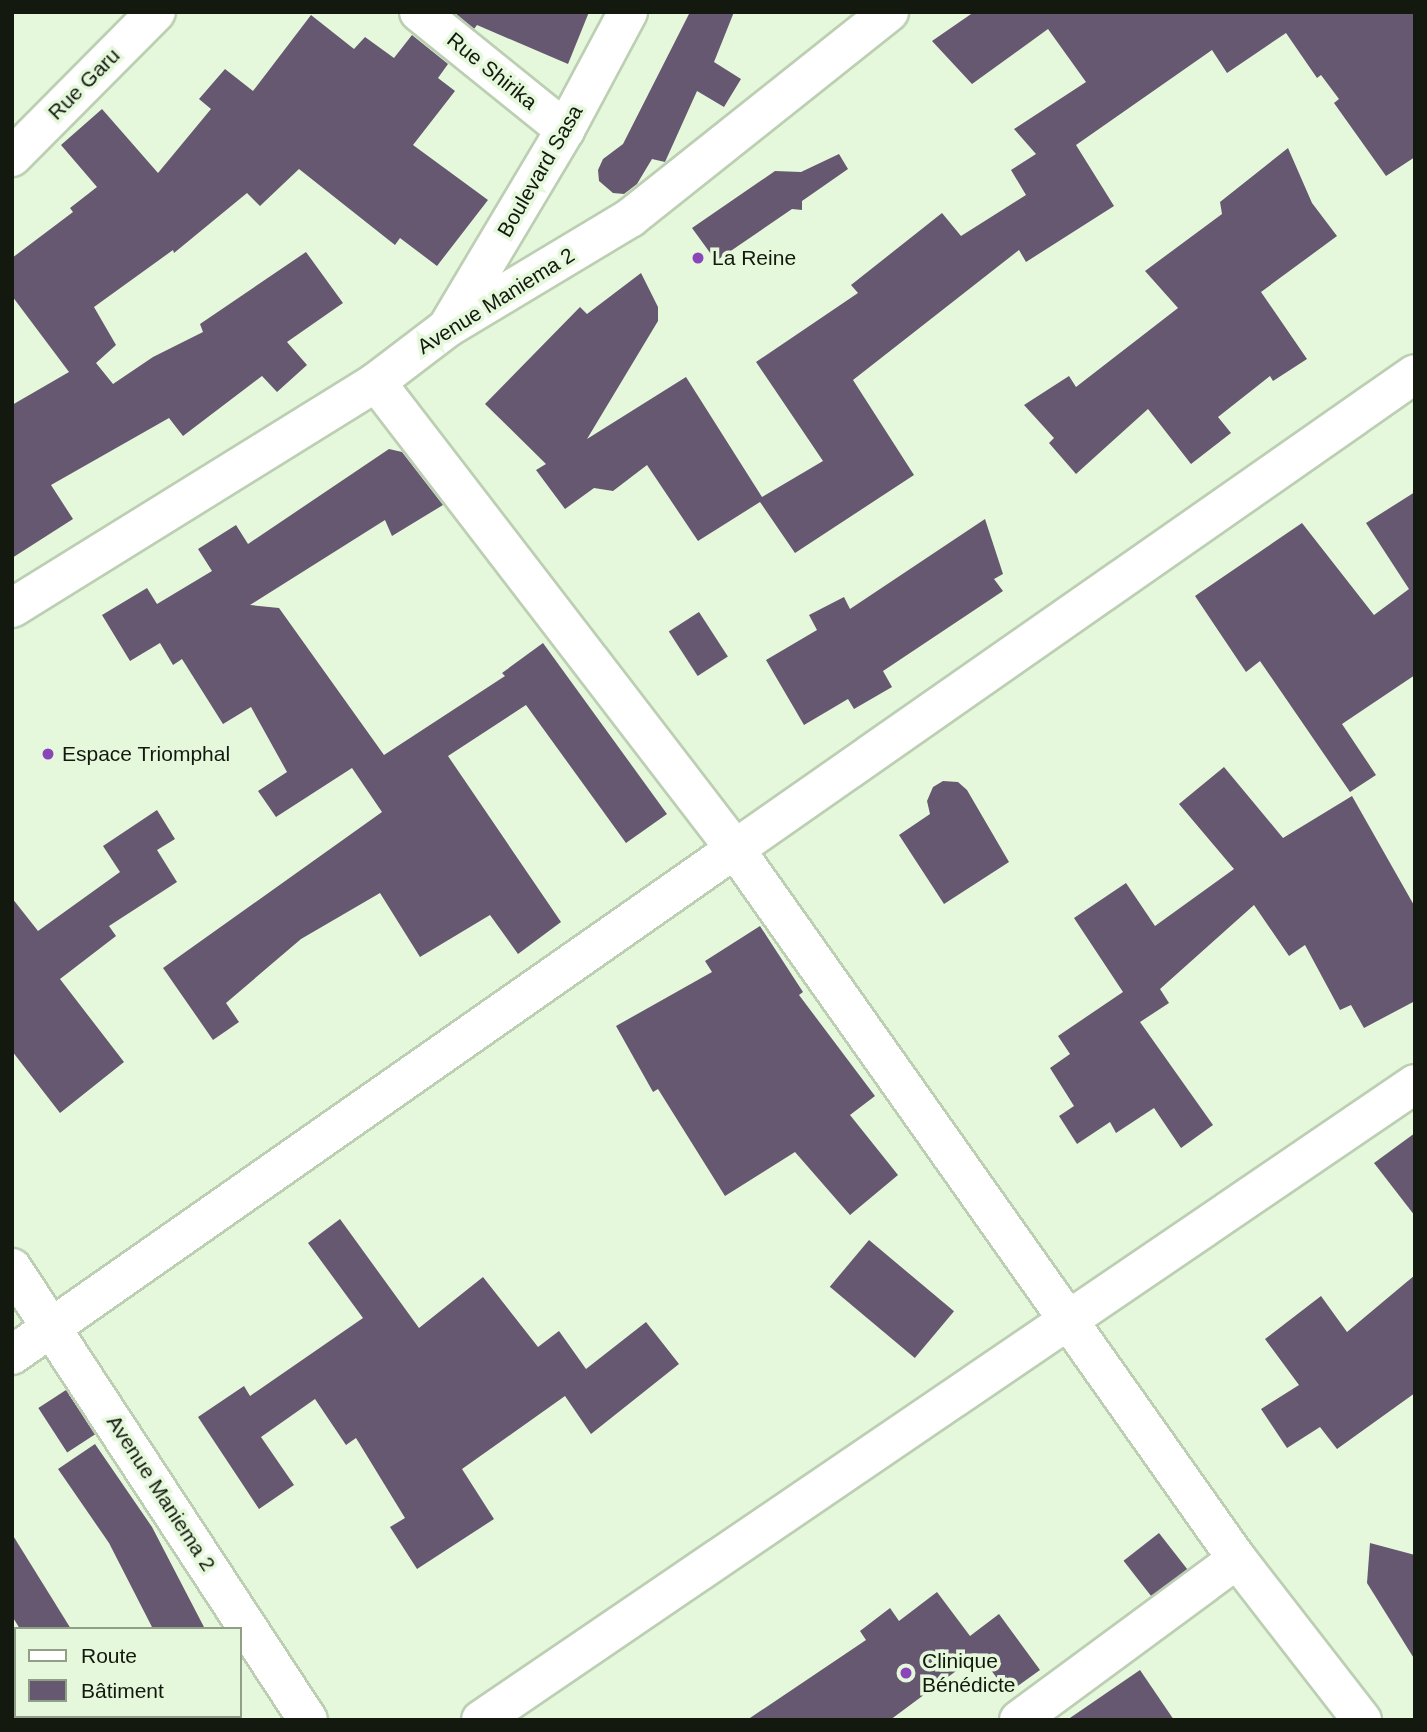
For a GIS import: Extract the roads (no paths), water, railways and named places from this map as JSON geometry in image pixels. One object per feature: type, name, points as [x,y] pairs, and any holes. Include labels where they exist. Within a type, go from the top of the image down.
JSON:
[{"type":"street","name":"Rue Garu","points":[[12,157],[156,12]]},
{"type":"street","name":"Rue Shirika","points":[[419,12],[565,130]]},
{"type":"street","name":"Boulevard Sasa","points":[[447,328],[565,130],[628,12]]},
{"type":"street","name":"Avenue Maniema 2","points":[[12,608],[376,382],[447,328],[630,218],[890,12]]},
{"type":"street","points":[[12,1355],[1415,374]]},
{"type":"street","points":[[376,382],[735,849],[1237,1559],[1362,1720]]},
{"type":"street","points":[[481,1720],[1415,1084]]},
{"type":"street","name":"Avenue Maniema 2","points":[[12,1268],[53,1326],[308,1720]]},
{"type":"street","points":[[1019,1720],[1237,1559]]},
{"type":"place","name":"La Reine","points":[[698,258]]},
{"type":"place","name":"Espace Triomphal","points":[[48,754]]},
{"type":"place","name":"Clinique Bénédicte","points":[[906,1673]]}]
